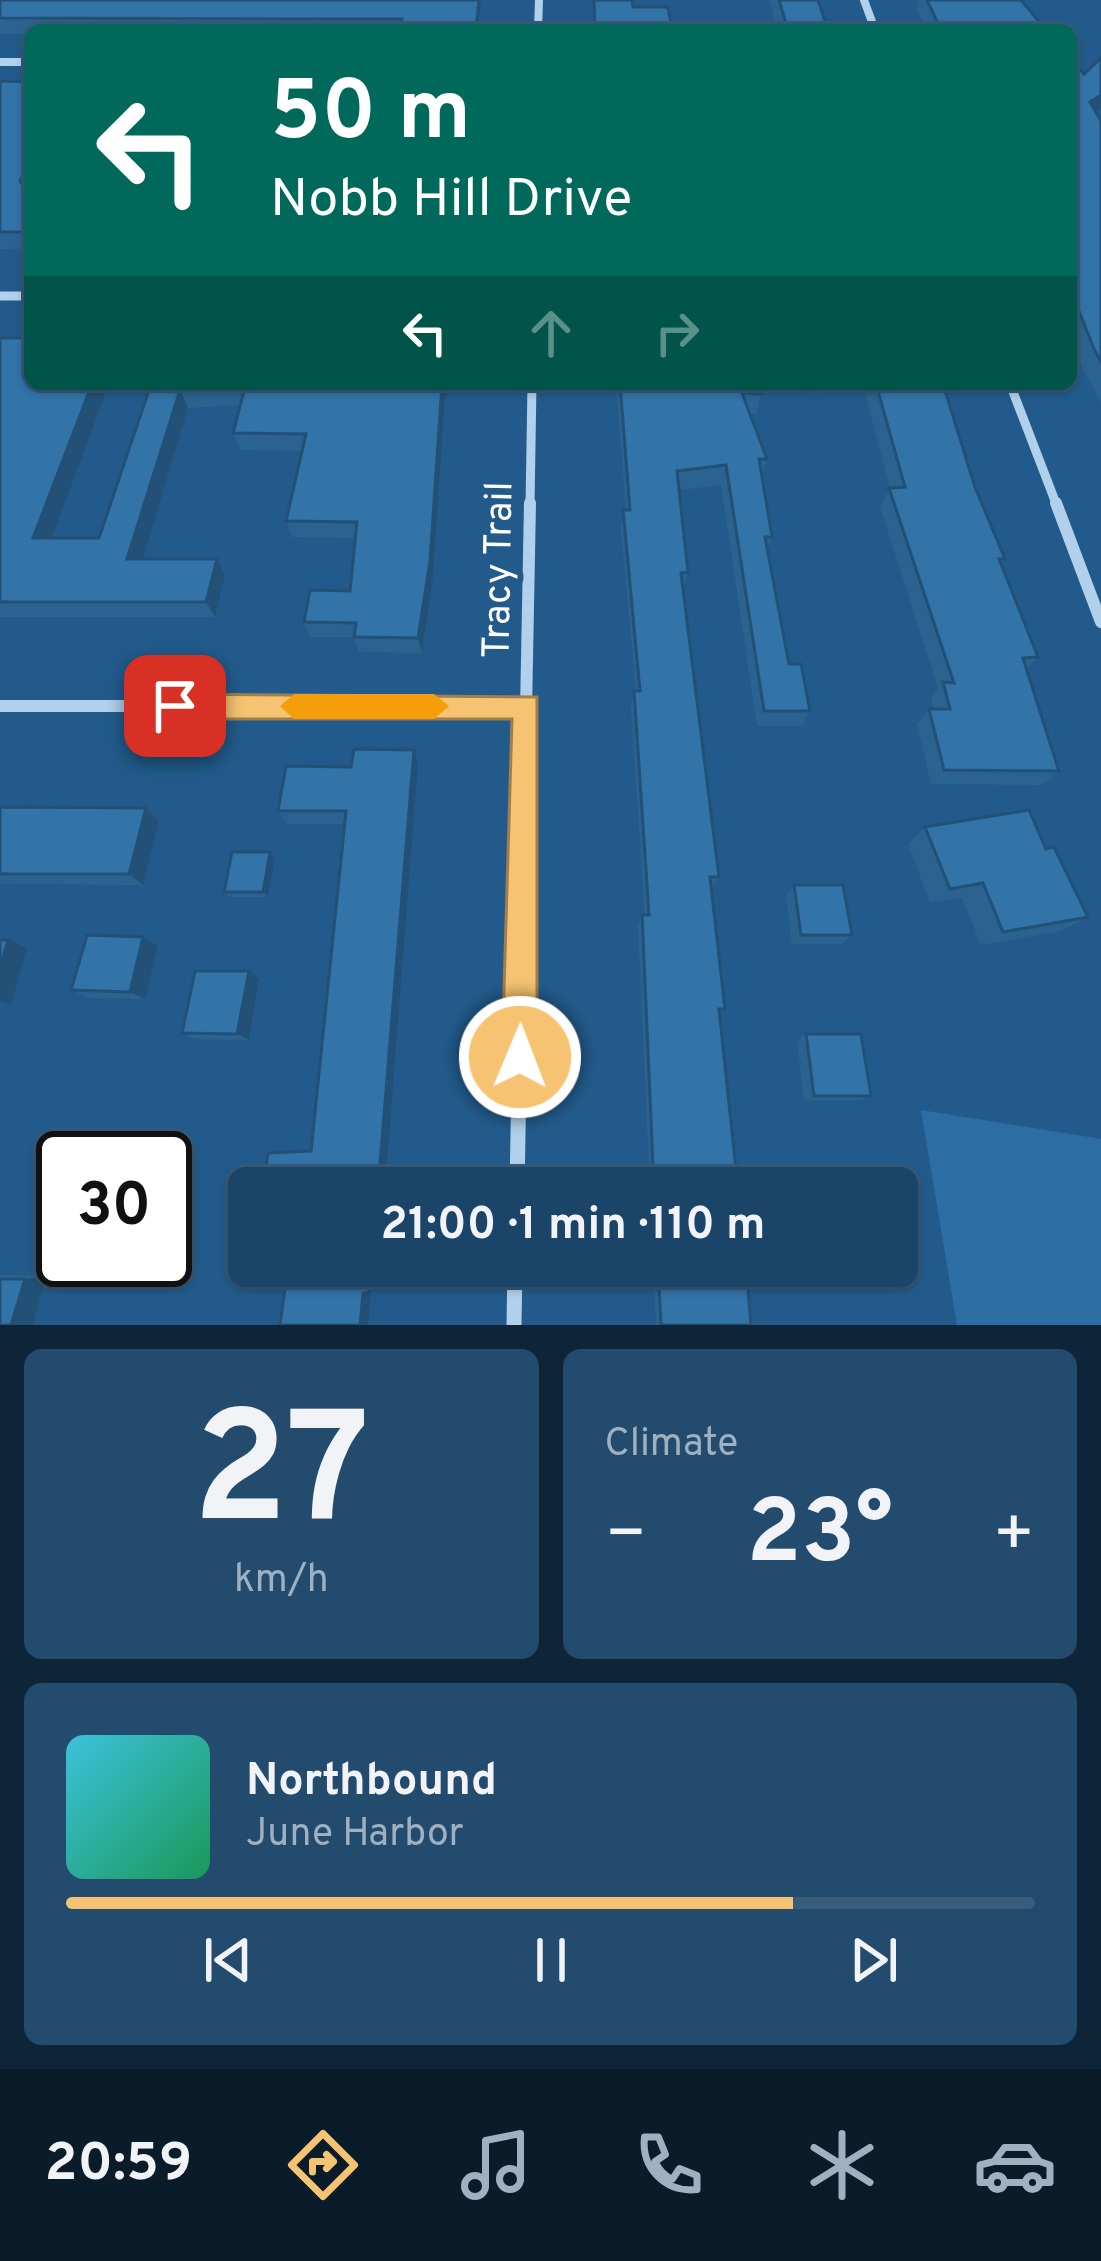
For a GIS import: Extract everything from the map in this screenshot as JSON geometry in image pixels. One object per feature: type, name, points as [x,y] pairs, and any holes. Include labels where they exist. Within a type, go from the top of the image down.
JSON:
[{"type":"street","name":"Tracy Trail","points":[[517,1167],[532,390]]},
{"type":"street","points":[[1012,390],[1101,622]]},
{"type":"street","points":[[0,706],[527,706]]},
{"type":"street","points":[[514,1325],[515,1287]]},
{"type":"shaded area","points":[[921,1110],[1101,1139],[1101,1325],[957,1325]]},
{"type":"building","points":[[0,0],[479,0],[477,24],[401,24],[402,19],[0,18]]},
{"type":"building","points":[[594,0],[668,7],[671,24],[595,24]]},
{"type":"building","points":[[779,0],[818,0],[826,24],[786,24]]},
{"type":"building","points":[[927,0],[1021,0],[1041,24],[938,24]]},
{"type":"building","points":[[1101,58],[1101,95],[1090,102],[1101,121],[1101,362],[1077,306],[1077,66],[1084,74]]},
{"type":"building","points":[[0,81],[24,82],[24,173],[20,181],[24,232],[0,232]]},
{"type":"building","points":[[0,338],[24,338],[24,390],[90,390],[33,538],[99,538],[149,390],[180,390],[127,559],[217,559],[206,602],[0,602]]},
{"type":"building","points":[[244,390],[442,390],[430,561],[418,638],[354,637],[356,623],[304,622],[310,590],[350,591],[357,522],[286,521],[306,434],[233,433]]},
{"type":"building","points":[[620,390],[759,390],[761,394],[742,393],[767,459],[759,459],[772,537],[765,537],[789,664],[801,664],[810,711],[764,711],[726,465],[677,471],[688,572],[681,573],[719,877],[710,877],[736,1167],[653,1167],[642,915],[649,915],[634,691],[640,691],[623,510],[630,510]]},
{"type":"building","points":[[878,390],[945,390],[975,487],[1005,559],[999,559],[1038,657],[1023,658],[1059,771],[944,770],[929,709],[950,709],[943,682],[954,683],[889,488],[905,487]]},
{"type":"building","points":[[354,749],[414,750],[380,1167],[266,1167],[268,1153],[311,1151],[346,811],[278,811],[286,766],[351,767]]},
{"type":"building","points":[[0,807],[146,808],[129,874],[0,874]]},
{"type":"building","points":[[1029,810],[1046,849],[1054,847],[1088,917],[1003,932],[983,883],[950,889],[925,827]]},
{"type":"building","points":[[232,852],[270,852],[263,892],[224,892]]},
{"type":"building","points":[[794,885],[843,885],[852,935],[801,935]]},
{"type":"building","points":[[87,935],[143,937],[130,992],[71,990]]},
{"type":"building","points":[[0,940],[8,940],[0,968]]},
{"type":"building","points":[[195,971],[249,971],[237,1034],[182,1033]]},
{"type":"building","points":[[806,1034],[861,1034],[871,1096],[814,1096]]},
{"type":"building","points":[[0,1279],[25,1279],[11,1325],[0,1325]]},
{"type":"building","points":[[285,1287],[369,1287],[363,1293],[360,1325],[280,1325]]},
{"type":"building","points":[[659,1287],[748,1287],[751,1325],[661,1325]]},
{"type":"slow traffic","points":[[294,706],[434,706]]},
{"type":"route","points":[[175,706],[527,706],[520,1057]]}]
